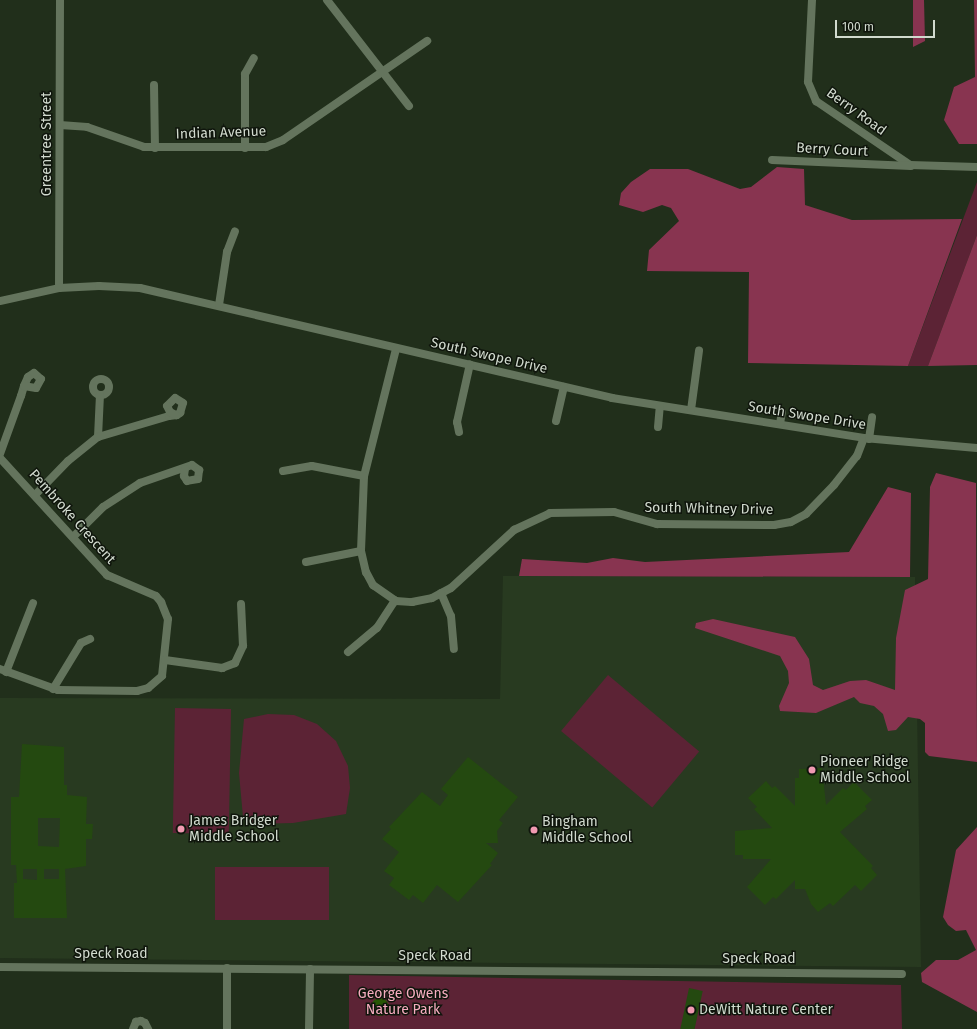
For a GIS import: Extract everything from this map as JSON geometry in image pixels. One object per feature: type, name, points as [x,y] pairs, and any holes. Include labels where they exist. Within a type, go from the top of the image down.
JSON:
[{"type":"street","name":"Greentree Street","points":[[59,288],[60,0]]},
{"type":"street","points":[[327,0],[409,106]]},
{"type":"street","name":"Berry Road","points":[[812,0],[810,91],[816,101],[903,162],[916,167],[977,168]]},
{"type":"street","name":"Indian Avenue","points":[[60,125],[87,127],[131,145],[155,148],[266,147],[283,140],[427,41]]},
{"type":"street","points":[[245,148],[245,74],[254,58]]},
{"type":"street","points":[[154,85],[155,148]]},
{"type":"street","name":"Berry Court","points":[[772,160],[916,167]]},
{"type":"street","points":[[219,305],[227,252],[235,231]]},
{"type":"street","name":"South Swope Drive","points":[[0,301],[59,288],[99,286],[140,288],[219,305],[564,387],[660,406],[780,424],[866,439],[977,448]]},
{"type":"street","points":[[348,652],[377,628],[395,600],[373,585],[364,567],[361,551],[364,476],[396,348]]},
{"type":"street","points":[[691,410],[698,351]]},
{"type":"street","points":[[459,432],[457,422],[470,364]]},
{"type":"street","points":[[0,454],[24,386]]},
{"type":"street","points":[[556,421],[564,387]]},
{"type":"street","points":[[98,437],[100,395]]},
{"type":"street","points":[[658,427],[660,406]]},
{"type":"street","points":[[780,424],[782,412]]},
{"type":"street","points":[[35,495],[78,452],[98,437],[176,415]]},
{"type":"street","name":"South Whitney Drive","points":[[395,600],[412,602],[441,593],[464,578],[514,530],[550,514],[614,512],[657,524],[774,525],[791,522],[806,514],[834,485],[857,456],[866,439],[872,417]]},
{"type":"street","name":"Pembroke Crescent","points":[[0,458],[107,575],[144,589],[162,602],[168,620],[165,660],[157,682],[137,691],[53,689],[3,670]]},
{"type":"street","points":[[283,471],[312,466],[364,476]]},
{"type":"street","points":[[73,537],[121,494],[155,477],[185,469]]},
{"type":"street","points":[[306,562],[361,551]]},
{"type":"street","points":[[441,593],[451,616],[454,650]]},
{"type":"street","points":[[3,670],[33,603]]},
{"type":"street","points":[[165,660],[222,668],[235,663],[243,646],[241,604]]},
{"type":"street","points":[[53,689],[81,643],[90,639]]},
{"type":"street","name":"Speck Road","points":[[0,967],[869,972],[902,974]]},
{"type":"street","points":[[227,968],[227,1029]]},
{"type":"street","points":[[309,1029],[310,969]]},
{"type":"street","points":[[133,1029],[136,1022],[140,1021],[145,1022],[148,1029]]},
{"type":"shaded area","points":[[913,0],[924,0],[925,41],[913,47]]},
{"type":"shaded area","points":[[974,0],[977,0],[977,144],[959,144],[944,120],[954,87],[975,77]]},
{"type":"shaded area","points":[[777,167],[804,169],[805,205],[852,220],[962,219],[908,366],[748,363],[749,272],[647,271],[649,250],[679,221],[671,208],[662,205],[643,212],[619,205],[621,193],[631,182],[650,169],[688,169],[740,189],[751,187]]},
{"type":"shaded area","points":[[977,235],[977,365],[928,366]]},
{"type":"shaded area","points":[[936,473],[976,483],[977,762],[929,756],[925,752],[925,723],[920,719],[908,717],[896,730],[888,731],[883,714],[874,706],[860,703],[854,697],[816,713],[780,711],[779,706],[789,683],[788,671],[780,656],[695,628],[696,623],[713,619],[795,637],[809,659],[813,685],[823,690],[850,681],[866,680],[895,690],[896,638],[905,590],[928,579],[930,487]]},
{"type":"shaded area","points":[[888,487],[911,493],[910,577],[519,576],[522,559],[587,563],[613,558],[645,562],[849,552]]},
{"type":"shaded area","points":[[503,576],[915,577],[921,967],[0,958],[0,698],[500,699]]},
{"type":"shaded area","points":[[977,827],[977,1012],[922,982],[921,973],[936,960],[958,960],[976,950],[966,930],[956,931],[948,925],[943,917],[956,850]]},
{"type":"shaded area","points":[[380,998],[386,1001],[389,1007],[386,1013],[380,1016],[374,1013],[371,1007],[374,1001]]},
{"type":"green space","points":[[977,182],[977,235],[928,366],[908,366]]},
{"type":"green space","points":[[608,675],[699,751],[652,807],[561,731]]},
{"type":"green space","points":[[175,708],[231,709],[229,834],[173,833]]},
{"type":"green space","points":[[268,714],[294,715],[317,724],[336,741],[348,766],[350,788],[346,814],[293,823],[250,824],[243,817],[239,773],[244,719]]},
{"type":"green space","points":[[215,867],[329,867],[329,920],[215,920]]},
{"type":"green space","name":"George Owens Nature Park","points":[[349,975],[901,985],[902,1029],[349,1029]]},
{"type":"building","points":[[22,744],[64,747],[64,785],[67,785],[67,795],[87,797],[86,824],[93,824],[92,839],[86,839],[86,866],[65,869],[67,918],[14,918],[14,883],[17,883],[16,865],[11,865],[11,797],[19,797]],"holes":[[[38,818],[60,818],[59,847],[38,846]],[[23,869],[37,869],[37,880],[23,879]],[[44,869],[59,869],[59,879],[44,879]]]},
{"type":"building","name":"Bingham Middle School","points":[[468,757],[518,797],[499,820],[503,823],[497,831],[498,843],[486,843],[498,853],[490,864],[492,865],[458,902],[437,885],[423,903],[413,895],[409,900],[389,885],[394,878],[384,871],[399,852],[382,839],[391,829],[389,827],[422,792],[440,806],[448,795],[441,789]]},
{"type":"building","name":"Pioneer Ridge Middle School","points":[[822,768],[826,805],[843,788],[846,790],[854,782],[872,800],[865,806],[867,809],[840,832],[873,866],[871,868],[877,875],[861,891],[855,885],[833,906],[830,903],[818,912],[811,904],[805,889],[795,889],[795,880],[776,899],[773,897],[765,905],[747,887],[771,859],[743,859],[743,855],[735,855],[735,831],[772,828],[754,809],[757,807],[748,798],[766,781],[772,788],[775,786],[795,806],[795,778],[799,778],[799,769]]},
{"type":"building","name":"DeWitt Nature Center","points":[[689,988],[703,991],[695,1029],[680,1029]]},
{"type":"place","name":"Pioneer Ridge Middle School","points":[[812,770]]},
{"type":"place","name":"James Bridger Middle School","points":[[181,829]]},
{"type":"place","name":"Bingham Middle School","points":[[534,830]]},
{"type":"place","name":"DeWitt Nature Center","points":[[691,1010]]}]
